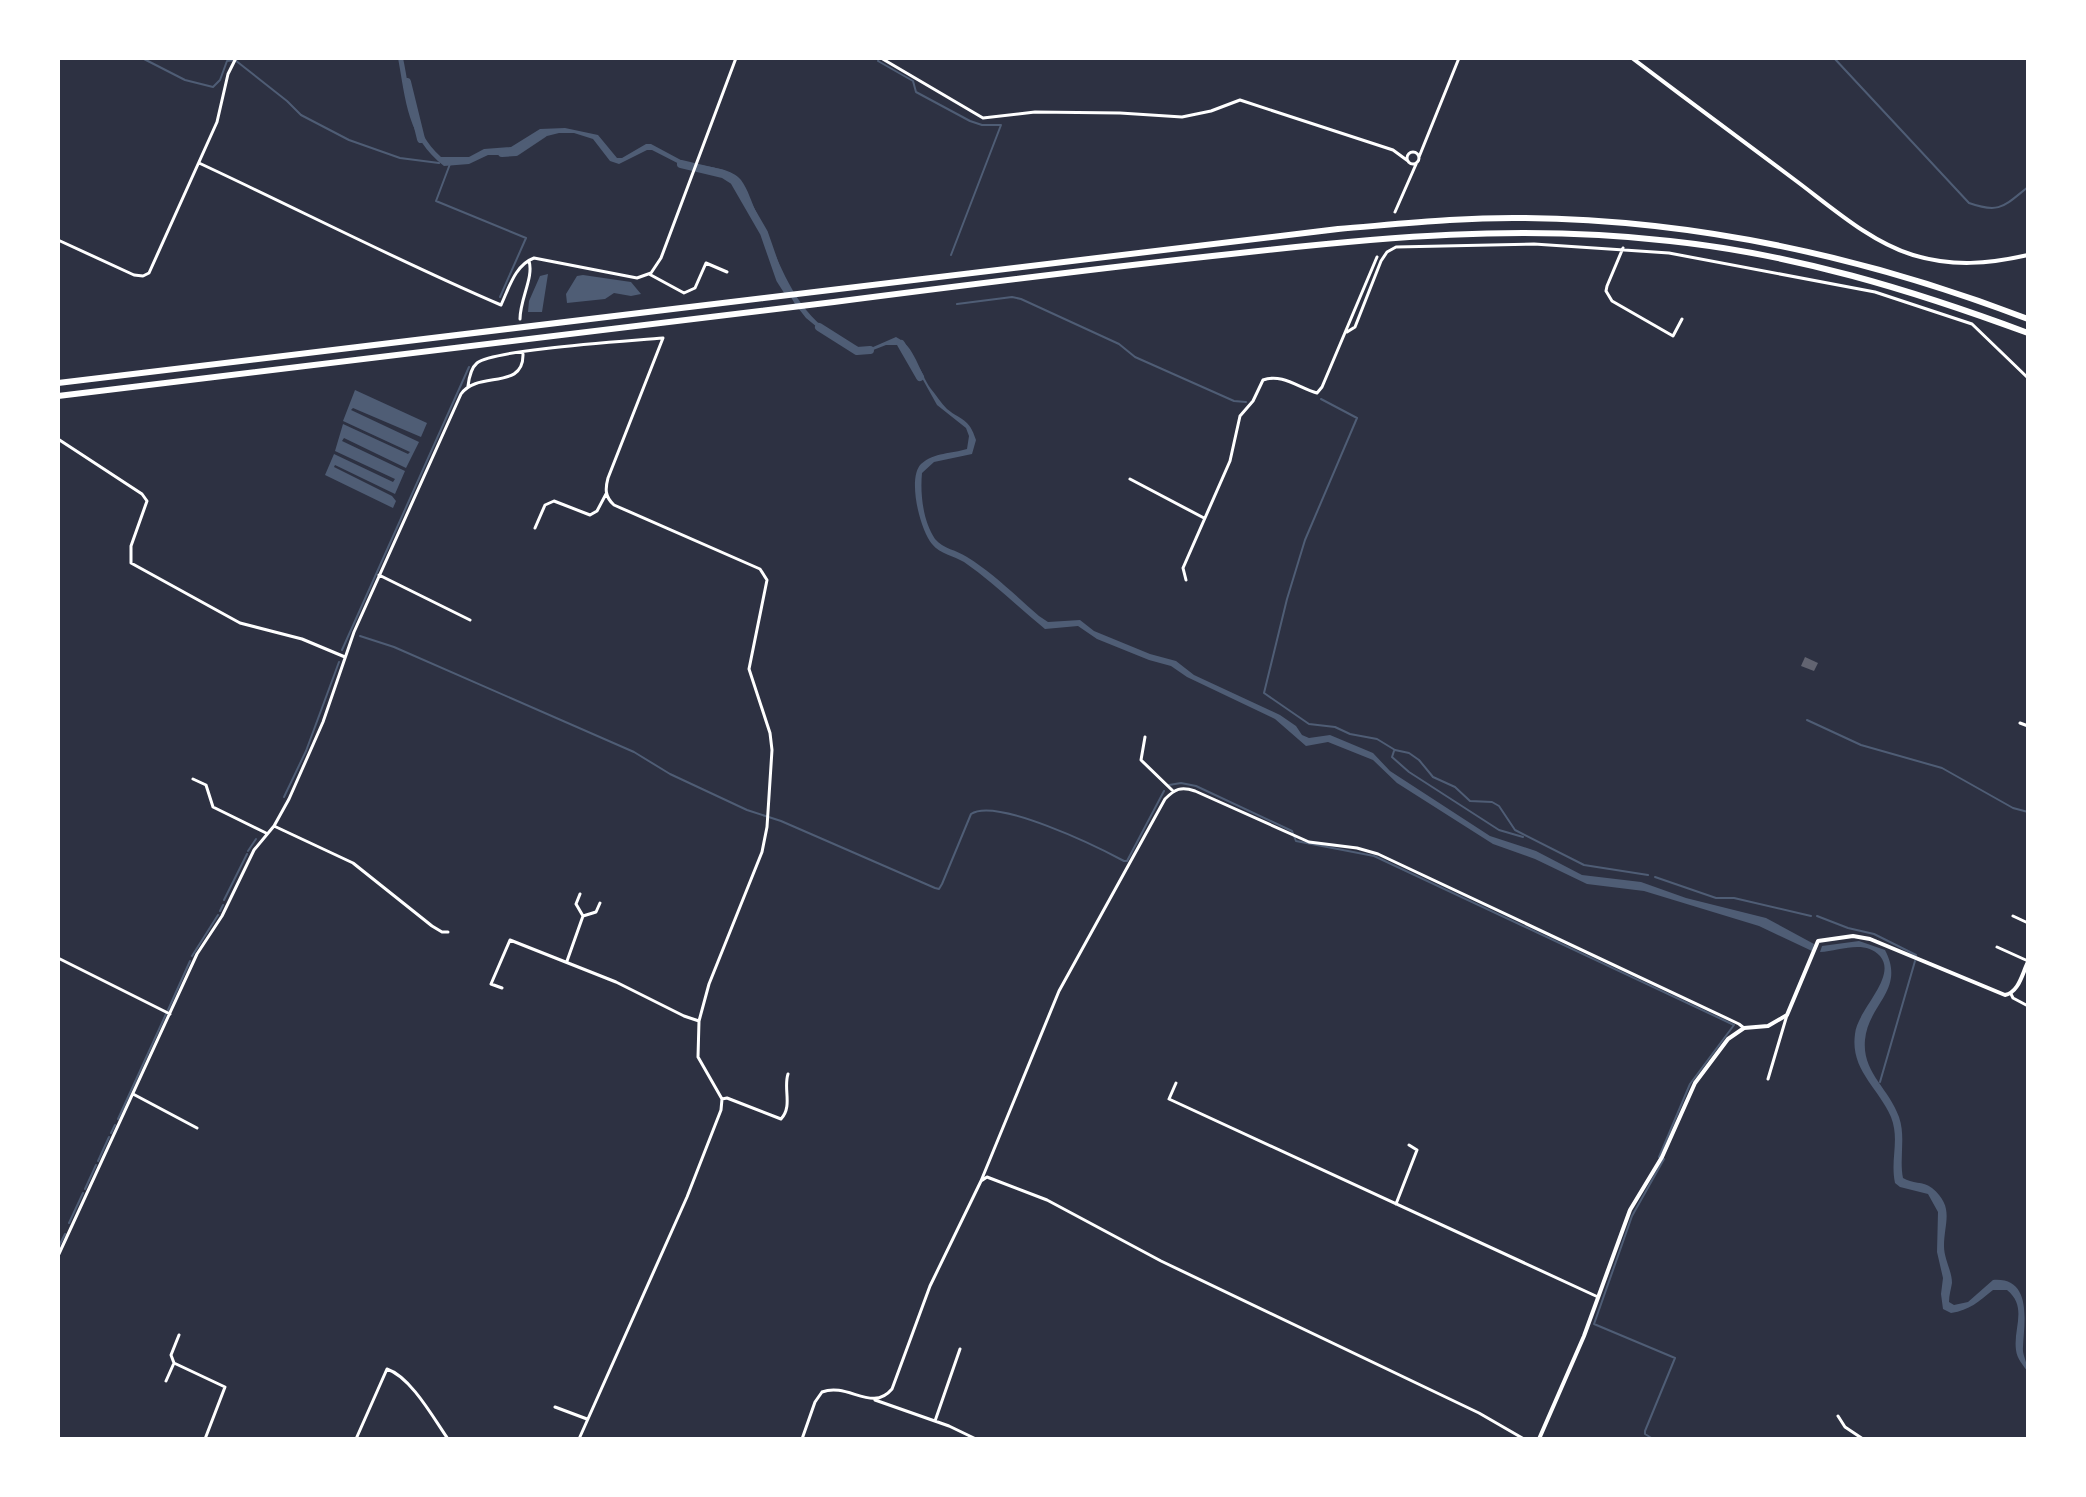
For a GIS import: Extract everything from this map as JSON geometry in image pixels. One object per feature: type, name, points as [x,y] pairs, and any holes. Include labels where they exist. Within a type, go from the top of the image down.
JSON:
[{"type":"highway","points":[[58,383],[1338,229],[1447,219],[1524,218],[1672,227],[1770,242],[1922,281],[2028,319]]},
{"type":"highway","points":[[58,396],[1339,242],[1445,233],[1595,234],[1670,240],[1767,255],[1922,295],[2028,333]]},
{"type":"street","points":[[58,240],[134,275],[149,273],[217,122],[228,74],[236,58]]},
{"type":"street","points":[[199,163],[365,244],[501,305],[518,270],[529,259],[548,259],[578,268],[637,278],[649,274],[661,258],[736,58]]},
{"type":"street","points":[[882,58],[983,118],[1035,112],[1182,117],[1240,100],[1403,155],[1412,170]]},
{"type":"street","points":[[1395,212],[1459,58]]},
{"type":"street","points":[[1632,58],[1822,200],[1895,248],[1951,263],[1977,264],[2028,255]]},
{"type":"street","points":[[1403,155],[1421,148]]},
{"type":"street","points":[[1411,153],[1418,160]]},
{"type":"street","points":[[1408,161],[1411,153]]},
{"type":"street","points":[[1408,161],[1418,160]]},
{"type":"street","points":[[1347,332],[1355,327],[1381,261],[1387,252],[1396,247],[1520,244],[1623,248],[1669,253],[1875,292],[1957,318],[1977,327],[2028,378]]},
{"type":"street","points":[[1623,248],[1607,286],[1606,291],[1612,301],[1673,336],[1682,319]]},
{"type":"street","points":[[1186,580],[1183,568],[1233,453],[1240,416],[1253,401],[1263,380],[1276,377],[1317,393],[1347,332],[1377,257]]},
{"type":"street","points":[[520,319],[522,298],[532,272],[529,259]]},
{"type":"street","points":[[649,274],[684,293],[695,288],[706,263],[727,272]]},
{"type":"street","points":[[58,1256],[197,954],[222,916],[254,850],[274,826],[323,722],[345,657],[379,575],[453,412],[468,386],[473,369],[488,359],[520,352],[663,338],[597,511],[590,515],[554,501],[545,505],[535,528]]},
{"type":"street","points":[[468,386],[513,376],[522,366],[523,354]]},
{"type":"street","points":[[58,439],[142,494],[147,501],[131,546],[131,563],[240,623],[302,639],[345,657]]},
{"type":"street","points":[[1130,479],[1204,518]]},
{"type":"street","points":[[579,1439],[687,1197],[717,1122],[722,1099],[698,1057],[699,1021],[703,1001],[762,852],[772,750],[770,733],[749,669],[767,587],[764,575],[760,569],[614,505],[606,494]]},
{"type":"street","points":[[379,575],[470,620]]},
{"type":"street","points":[[2020,723],[2028,726]]},
{"type":"street","points":[[1145,737],[1141,760],[1173,791]]},
{"type":"street","points":[[193,779],[206,785],[213,807],[266,833]]},
{"type":"street","points":[[875,1400],[883,1399],[892,1389],[930,1286],[981,1181],[1059,991],[1165,799],[1173,791],[1187,788],[1296,837],[1378,854],[1744,1028]]},
{"type":"street","points":[[274,826],[353,863],[432,926],[448,932]]},
{"type":"street","points":[[580,894],[576,904],[583,916]]},
{"type":"street","points":[[583,916],[596,912],[600,903]]},
{"type":"street","points":[[566,962],[583,916]]},
{"type":"street","points":[[2013,916],[2028,923]]},
{"type":"street","points":[[1768,1079],[1787,1015],[1816,945],[1823,939],[1866,937],[2005,995],[2011,994],[2028,962],[1997,947]]},
{"type":"street","points":[[502,988],[491,984],[510,940],[699,1021]]},
{"type":"street","points":[[723,949],[730,951]]},
{"type":"street","points":[[58,958],[170,1014]]},
{"type":"street","points":[[2011,994],[2028,1006]]},
{"type":"street","points":[[1539,1439],[1584,1336],[1630,1210],[1662,1157],[1684,1102],[1728,1039],[1744,1028],[1768,1026],[1787,1015]]},
{"type":"street","points":[[722,1099],[727,1098],[781,1119],[785,1115],[788,1098],[788,1074]]},
{"type":"street","points":[[1176,1083],[1169,1099],[1598,1297]]},
{"type":"street","points":[[133,1094],[197,1128]]},
{"type":"street","points":[[1396,1204],[1417,1150],[1409,1145]]},
{"type":"street","points":[[981,1181],[987,1177],[1047,1200],[1161,1261],[1479,1413],[1524,1439]]},
{"type":"street","points":[[179,1335],[171,1355],[174,1363],[225,1387],[205,1439]]},
{"type":"street","points":[[935,1421],[960,1349]]},
{"type":"street","points":[[166,1381],[174,1363]]},
{"type":"street","points":[[356,1439],[387,1369],[391,1369],[411,1388],[448,1439]]},
{"type":"street","points":[[802,1439],[815,1402],[822,1392],[840,1389],[935,1421],[976,1439]]},
{"type":"street","points":[[555,1407],[587,1419]]},
{"type":"street","points":[[1838,1416],[1845,1427],[1863,1439]]},
{"type":"water","points":[[398,58],[403,58],[418,124],[431,147],[441,157],[469,157],[484,149],[511,147],[540,129],[565,128],[598,135],[617,158],[651,144],[692,166],[691,170],[652,150],[619,164],[610,161],[593,139],[574,133],[535,139],[509,155],[488,155],[469,164],[444,166],[422,143],[415,130],[406,103]]},
{"type":"water","points":[[701,165],[728,171],[741,180],[785,277],[807,311],[822,326],[864,351],[896,337],[902,341],[941,402],[971,428],[976,440],[972,454],[934,462],[922,473],[925,516],[938,542],[986,570],[1039,616],[1048,622],[1080,620],[1094,631],[1176,661],[1194,675],[1280,715],[1296,726],[1302,735],[1309,738],[1330,735],[1373,753],[1390,771],[1490,836],[1536,851],[1582,875],[1641,882],[1686,898],[1766,918],[1814,944],[1812,951],[1759,926],[1644,891],[1587,884],[1535,859],[1493,844],[1397,783],[1373,760],[1328,742],[1306,746],[1275,719],[1187,677],[1171,666],[1097,639],[1078,626],[1045,629],[975,570],[935,547],[923,528],[915,492],[917,471],[932,457],[967,449],[969,436],[966,428],[937,405],[901,345],[886,345],[863,354],[806,318],[781,280],[764,233],[738,183],[727,174],[699,170]]},
{"type":"water","points":[[548,274],[542,312],[528,312],[529,301],[540,276]]},
{"type":"water","points":[[577,276],[631,282],[641,294],[614,293],[605,299],[567,303],[566,294]]},
{"type":"water","points":[[355,390],[427,423],[421,437],[353,408],[351,410],[419,442],[406,468],[344,438],[342,441],[405,471],[395,494],[334,467],[392,496],[396,501],[393,508],[325,475],[334,454],[393,482],[395,479],[335,451],[343,424],[408,454],[410,452],[343,421]]},
{"type":"water","points":[[1859,941],[1885,950],[1890,964],[1889,987],[1872,1016],[1865,1052],[1872,1071],[1899,1117],[1903,1178],[1932,1188],[1944,1202],[1947,1216],[1944,1251],[1952,1283],[1949,1302],[1954,1305],[1968,1302],[1993,1280],[2006,1281],[2015,1286],[2023,1303],[2023,1350],[2028,1372],[2017,1353],[2017,1303],[2007,1290],[1993,1290],[1974,1305],[1958,1312],[1943,1309],[1943,1278],[1937,1252],[1938,1212],[1928,1194],[1895,1183],[1894,1125],[1886,1106],[1861,1068],[1855,1047],[1857,1025],[1881,984],[1884,964],[1880,956],[1867,948],[1820,952],[1822,946]]},
{"type":"building","points":[[1805,657],[1818,663],[1814,671],[1801,666]]},
{"type":"waterway","points":[[142,58],[185,80],[213,87],[220,80],[227,61],[235,60],[301,115],[349,140],[400,158],[439,163]]},
{"type":"waterway","points":[[879,58],[878,61],[913,81],[916,92],[970,121],[982,125],[1001,125],[951,255]]},
{"type":"waterway","points":[[1834,58],[1969,203],[1995,208],[2028,187]]},
{"type":"waterway","points":[[407,82],[421,139]]},
{"type":"waterway","points":[[502,153],[516,152],[543,134]]},
{"type":"waterway","points":[[450,164],[436,201],[526,238],[500,297]]},
{"type":"waterway","points":[[681,164],[723,174],[734,181],[764,233],[787,290]]},
{"type":"waterway","points":[[957,304],[1012,297],[1021,299],[1119,344],[1135,357],[1234,401],[1246,402]]},
{"type":"waterway","points":[[819,327],[857,351],[870,350]]},
{"type":"waterway","points":[[901,344],[920,377]]},
{"type":"waterway","points":[[342,650],[469,367]]},
{"type":"waterway","points":[[1321,399],[1357,418],[1305,540],[1264,693],[1309,724],[1335,727],[1350,734],[1377,739],[1395,750],[1409,753],[1433,777],[1455,787],[1470,801],[1492,802],[1499,806],[1515,830],[1584,865],[1648,875]]},
{"type":"waterway","points":[[360,636],[394,647],[634,752],[670,774],[747,810],[781,821],[939,889],[971,814],[1002,812],[1024,818],[1071,835],[1127,861],[1164,791]]},
{"type":"waterway","points":[[284,797],[306,751],[339,662]]},
{"type":"waterway","points":[[1807,720],[1861,745],[1942,768],[2013,808],[2028,812]]},
{"type":"waterway","points":[[1394,751],[1392,757],[1409,772],[1499,830],[1523,837]]},
{"type":"waterway","points":[[1169,785],[1181,783],[1196,786],[1292,831],[1296,841],[1374,856],[1734,1025],[1690,1084],[1659,1157]]},
{"type":"waterway","points":[[248,851],[256,839]]},
{"type":"waterway","points":[[224,900],[247,854]]},
{"type":"waterway","points":[[1655,877],[1716,898],[1734,898],[1811,916]]},
{"type":"waterway","points":[[220,911],[223,905]]},
{"type":"waterway","points":[[192,956],[218,915]]},
{"type":"waterway","points":[[1817,916],[1874,934],[1916,955]]},
{"type":"waterway","points":[[168,1010],[190,961]]},
{"type":"waterway","points":[[1880,1082],[1915,961]]},
{"type":"waterway","points":[[118,1119],[166,1014]]},
{"type":"waterway","points":[[111,1133],[115,1125]]},
{"type":"waterway","points":[[98,1161],[109,1137]]},
{"type":"waterway","points":[[1653,1439],[1645,1431],[1675,1358],[1594,1324],[1632,1216],[1664,1159]]},
{"type":"waterway","points":[[85,1189],[96,1165]]},
{"type":"waterway","points":[[69,1223],[83,1193]]},
{"type":"waterway","points":[[58,1248],[65,1234]]}]
